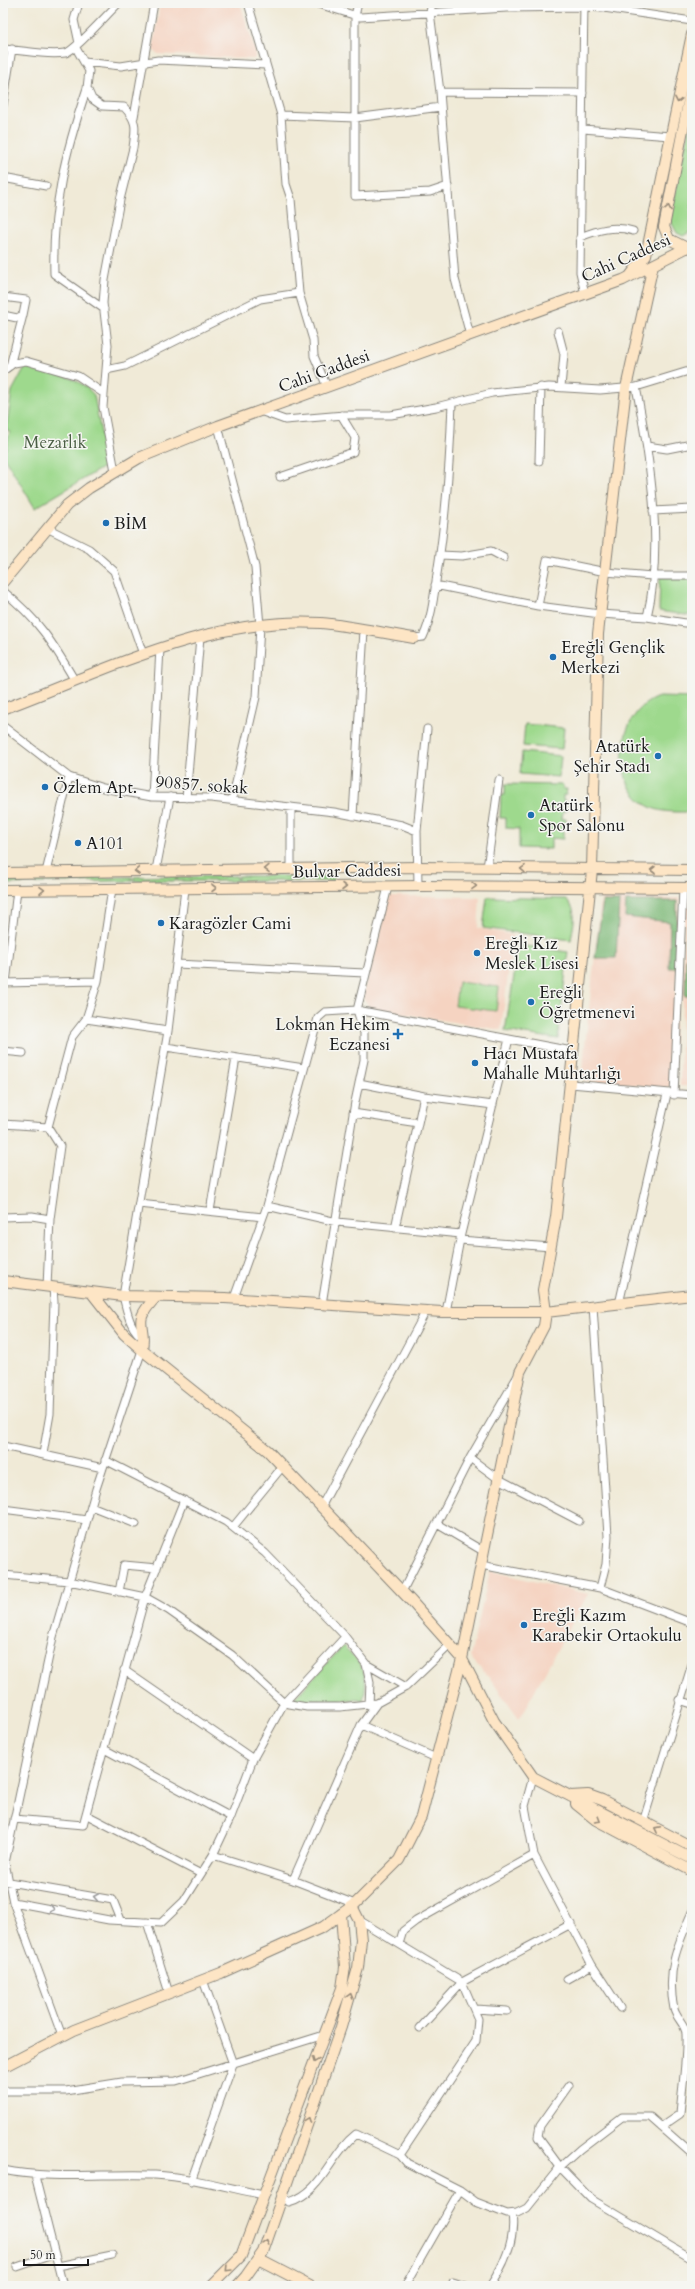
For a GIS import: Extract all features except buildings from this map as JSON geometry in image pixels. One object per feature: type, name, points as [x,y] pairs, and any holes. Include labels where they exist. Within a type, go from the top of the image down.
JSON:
[{"type":"street","points":[[79,3],[74,20],[78,45],[89,71],[87,88],[71,136],[60,186],[53,236],[54,274],[104,310]]},
{"type":"street","points":[[3,49],[43,53],[66,53],[78,45],[119,3]]},
{"type":"street","points":[[115,471],[103,407],[108,345],[104,310],[105,280],[133,148],[135,128],[134,117],[145,62],[154,3]]},
{"type":"street","points":[[248,3],[281,115],[286,184],[291,199],[299,293],[313,340],[314,356],[327,387]]},
{"type":"street","points":[[315,3],[356,16],[584,5],[692,21]]},
{"type":"street","points":[[358,3],[356,16],[355,196],[430,192],[448,186]]},
{"type":"street","points":[[432,3],[430,12],[440,92],[455,279],[470,335]]},
{"type":"street","points":[[584,5],[580,272],[585,294]]},
{"type":"street","points":[[628,277],[646,255],[692,34]]},
{"type":"street","points":[[3,105],[12,49]]},
{"type":"street","points":[[84,62],[121,66],[158,60],[266,65]]},
{"type":"street","points":[[690,247],[669,240],[664,227],[692,83]]},
{"type":"street","points":[[87,88],[92,99],[102,106],[124,107],[134,117]]},
{"type":"street","points":[[440,92],[583,93]]},
{"type":"street","points":[[281,115],[355,118],[441,107]]},
{"type":"street","points":[[582,129],[670,136]]},
{"type":"street","points":[[3,178],[46,186]]},
{"type":"street","points":[[580,237],[600,230],[622,228],[634,231]]},
{"type":"street","name":"Cahi Caddesi","points":[[3,582],[47,528],[79,495],[115,471],[155,450],[585,294],[653,266],[690,247]]},
{"type":"street","points":[[402,1592],[470,1458],[520,1372],[544,1326],[546,1312],[543,1290],[550,1247],[570,1084],[572,1051],[592,870],[598,634],[600,614],[631,388],[653,266]]},
{"type":"street","points":[[106,370],[125,366],[260,299],[299,293]]},
{"type":"street","points":[[3,297],[26,300],[10,366]]},
{"type":"street","points":[[3,315],[16,318],[23,315]]},
{"type":"street","points":[[558,332],[564,354],[560,387]]},
{"type":"street","points":[[3,371],[10,366],[26,361],[78,376],[103,393]]},
{"type":"street","points":[[260,411],[285,420],[341,415],[392,415],[452,404],[492,393],[560,387],[600,390],[631,388],[692,370]]},
{"type":"street","points":[[540,461],[541,388]]},
{"type":"street","points":[[631,388],[647,446],[653,511],[652,597],[648,617]]},
{"type":"street","points":[[3,709],[160,648],[200,637],[260,626],[321,623],[414,638],[423,637],[428,626],[446,520],[452,404]]},
{"type":"street","points":[[280,477],[353,452],[355,438],[341,415]]},
{"type":"street","points":[[218,426],[255,567],[260,626],[256,696],[232,800]]},
{"type":"street","points":[[647,446],[667,448],[692,444]]},
{"type":"street","points":[[653,511],[692,508]]},
{"type":"street","points":[[47,528],[89,550],[114,571],[143,654]]},
{"type":"street","points":[[440,555],[462,556],[491,551],[504,558]]},
{"type":"street","points":[[538,606],[546,560],[606,572],[652,576],[692,576]]},
{"type":"street","points":[[435,585],[538,606],[600,614],[648,617],[692,624]]},
{"type":"street","points":[[3,591],[26,608],[52,641],[75,681]]},
{"type":"street","points":[[353,816],[364,630]]},
{"type":"street","points":[[186,798],[200,637]]},
{"type":"street","points":[[152,797],[157,730],[160,648]]},
{"type":"street","name":"90857. sokak","points":[[3,726],[69,777],[103,788],[152,797],[232,800],[291,807],[402,825],[417,831]]},
{"type":"street","points":[[418,886],[417,831],[427,729]]},
{"type":"street","points":[[46,872],[69,777]]},
{"type":"street","points":[[487,868],[499,780]]},
{"type":"street","points":[[156,870],[170,797]]},
{"type":"street","points":[[291,807],[291,869]]},
{"type":"street","points":[[3,872],[418,867],[692,870]]},
{"type":"street","name":"Bulvar Caddesi","points":[[3,890],[418,886],[589,889],[687,888]]},
{"type":"street","points":[[322,1304],[337,1222],[353,1113],[364,1060],[364,1032],[357,1010],[365,973],[388,887]]},
{"type":"street","points":[[619,1304],[671,1094],[687,888]]},
{"type":"street","points":[[43,1454],[50,1414],[54,1302],[50,1287],[50,1219],[60,1146],[48,1127],[72,1037],[86,1019],[98,981],[112,889]]},
{"type":"street","points":[[144,1338],[138,1335],[128,1317],[123,1296],[166,1047],[185,889]]},
{"type":"street","points":[[17,890],[4,983],[98,981]]},
{"type":"street","points":[[176,964],[365,973]]},
{"type":"street","points":[[234,1298],[267,1206],[318,1018],[325,1012],[357,1010],[572,1051]]},
{"type":"street","points":[[86,1019],[168,1031]]},
{"type":"street","points":[[446,1312],[460,1237],[494,1105],[509,1039]]},
{"type":"street","points":[[166,1047],[304,1068]]},
{"type":"street","points":[[3,1051],[23,1052]]},
{"type":"street","points":[[210,1211],[236,1058]]},
{"type":"street","points":[[359,1083],[424,1096],[494,1105]]},
{"type":"street","points":[[570,1084],[692,1095]]},
{"type":"street","points":[[395,1228],[424,1096]]},
{"type":"street","points":[[353,1113],[418,1123]]},
{"type":"street","points":[[3,1124],[48,1127]]},
{"type":"street","points":[[139,1204],[263,1217]]},
{"type":"street","points":[[267,1206],[337,1222],[550,1247]]},
{"type":"street","points":[[3,1217],[32,1216],[50,1219]]},
{"type":"street","points":[[3,1281],[123,1296],[234,1298],[446,1312],[546,1312],[692,1295]]},
{"type":"street","points":[[91,1292],[124,1334],[268,1451],[402,1592],[462,1659],[494,1721],[533,1777],[692,1859]]},
{"type":"street","points":[[62,2036],[6,1881],[5,1863],[53,1637],[105,1460],[142,1350],[144,1338],[140,1328],[143,1311],[156,1297]]},
{"type":"street","points":[[593,1306],[608,1536],[606,1564],[600,1588]]},
{"type":"street","points":[[321,1507],[426,1311]]},
{"type":"street","points":[[3,2067],[62,2036],[203,1980],[323,1927],[354,1905],[399,1860],[421,1817],[462,1659],[497,1478],[520,1372]]},
{"type":"street","points":[[3,1446],[103,1468]]},
{"type":"street","points":[[470,1458],[497,1478],[579,1521]]},
{"type":"street","points":[[105,1460],[233,1527],[265,1553],[345,1637],[366,1664],[406,1687]]},
{"type":"street","points":[[233,1527],[283,1466]]},
{"type":"street","points":[[14,1819],[83,1825],[87,1815],[124,1670],[146,1597],[184,1500]]},
{"type":"street","points":[[91,1506],[136,1524]]},
{"type":"street","points":[[3,1509],[87,1520]]},
{"type":"street","points":[[437,1524],[483,1551]]},
{"type":"street","points":[[119,1592],[124,1565],[157,1568]]},
{"type":"street","points":[[481,1565],[600,1588],[692,1623]]},
{"type":"street","points":[[3,1575],[69,1581],[146,1597],[168,1610],[232,1655],[284,1703],[307,1707],[368,1705],[377,1703],[406,1687],[450,1645]]},
{"type":"street","points":[[13,1902],[121,1920],[161,1923],[184,1901],[213,1855],[231,1817],[253,1758],[284,1703],[345,1637]]},
{"type":"street","points":[[366,1664],[370,1682],[368,1705]]},
{"type":"street","points":[[643,1822],[692,1664]]},
{"type":"street","points":[[124,1670],[253,1758]]},
{"type":"street","points":[[680,1700],[692,1704]]},
{"type":"street","points":[[293,1880],[361,1725],[377,1703]]},
{"type":"street","points":[[361,1725],[436,1758]]},
{"type":"street","points":[[104,1749],[231,1817]]},
{"type":"street","points":[[533,1777],[525,1806],[534,1855],[592,1965],[620,2008]]},
{"type":"street","points":[[568,1796],[588,1796],[602,1800],[692,1847]]},
{"type":"street","points":[[568,1796],[596,1820],[692,1871]]},
{"type":"street","points":[[87,1815],[201,1874]]},
{"type":"street","points":[[213,1855],[293,1880],[354,1905],[359,1920],[361,1940],[358,1968],[341,2027],[281,2195],[263,2252],[237,2286]]},
{"type":"street","points":[[399,1944],[403,1931],[416,1921],[534,1855]]},
{"type":"street","points":[[6,1881],[113,1900],[121,1920]]},
{"type":"street","points":[[661,2127],[680,2114],[686,2032],[675,2012],[670,1990],[675,1951],[692,1912]]},
{"type":"street","points":[[211,2286],[241,2256],[342,1988],[345,1967],[341,1914]]},
{"type":"street","points":[[359,1920],[462,1982],[475,2009],[478,2019],[476,2041],[400,2155]]},
{"type":"street","points":[[147,1922],[169,1993]]},
{"type":"street","points":[[420,2028],[462,1982],[571,1924]]},
{"type":"street","points":[[567,1979],[592,1965]]},
{"type":"street","points":[[191,2181],[233,2064],[203,1980]]},
{"type":"street","points":[[475,2009],[507,2011]]},
{"type":"street","points":[[3,2091],[66,2091],[122,2082],[176,2081],[324,2036]]},
{"type":"street","points":[[568,2085],[540,2126],[538,2137],[560,2167],[591,2199],[692,2259]]},
{"type":"street","points":[[281,2195],[289,2202],[302,2198],[318,2182],[346,2142],[356,2134],[400,2155],[407,2163],[460,2190],[476,2202],[506,2214],[512,2214],[526,2208],[560,2167],[580,2149],[622,2117],[650,2117],[692,2154]]},
{"type":"street","points":[[3,2170],[35,2176],[107,2173],[158,2176],[264,2195]]},
{"type":"street","points":[[35,2176],[63,2286]]},
{"type":"street","points":[[405,2286],[460,2190]]},
{"type":"street","points":[[490,2286],[503,2266],[514,2227],[512,2214]]},
{"type":"street","points":[[17,2267],[54,2254]]},
{"type":"street","points":[[58,2266],[112,2255]]},
{"type":"street","points":[[258,2259],[310,2286]]},
{"type":"street","points":[[453,2282],[466,2286]]},
{"type":"shaded area","points":[[160,3],[240,3],[256,52],[254,59],[158,54],[153,50]]},
{"type":"shaded area","points":[[390,896],[480,897],[478,928],[513,935],[501,1030],[370,1008],[363,997]]},
{"type":"shaded area","points":[[685,896],[692,896],[692,1086],[680,1086]]},
{"type":"shaded area","points":[[679,898],[672,1088],[586,1081],[582,1074],[601,899]]},
{"type":"shaded area","name":"Ereğli Kazım Karabekir Ortaokulu","points":[[490,1571],[588,1594],[519,1719],[492,1681],[470,1657]]},
{"type":"green space","points":[[692,112],[692,231],[683,236],[677,233],[670,220]]},
{"type":"green space","name":"Mezarlık","points":[[25,367],[63,375],[80,383],[94,395],[107,465],[35,508],[4,457],[10,431],[6,431],[12,391]]},
{"type":"green space","points":[[660,577],[692,578],[692,616],[659,611]]},
{"type":"green space","name":"Atatürk Şehir Stadı","points":[[659,697],[692,698],[692,812],[665,811],[650,807],[637,797],[628,783],[623,767],[623,749],[626,732],[634,717],[645,705]]},
{"type":"green space","points":[[525,724],[564,728],[562,749],[523,746]]},
{"type":"green space","points":[[522,752],[561,756],[559,777],[520,774]]},
{"type":"green space","name":"Atatürk Spor Salonu","points":[[505,784],[563,785],[563,789],[567,789],[566,795],[563,795],[563,801],[566,801],[566,811],[563,811],[562,819],[566,819],[566,824],[563,824],[563,839],[551,838],[551,849],[519,848],[519,829],[506,828],[506,818],[500,818],[501,795],[505,795]]},
{"type":"green space","points":[[176,876],[176,881],[134,881],[134,877]]},
{"type":"green space","points":[[236,876],[237,881],[177,881],[177,877]]},
{"type":"green space","points":[[238,876],[290,876],[290,881],[238,881]]},
{"type":"green space","points":[[334,876],[334,881],[292,881],[292,877]]},
{"type":"green space","points":[[132,877],[132,881],[47,882],[47,878]]},
{"type":"green space","points":[[45,878],[45,883],[3,884],[3,879]]},
{"type":"green space","points":[[487,897],[566,899],[573,908],[574,913],[574,924],[571,940],[483,928]]},
{"type":"green space","points":[[603,901],[619,901],[616,958],[595,958]]},
{"type":"green space","points":[[626,901],[677,901],[676,968],[669,968],[670,922],[625,917]]},
{"type":"green space","points":[[519,945],[568,952],[558,1039],[505,1031]]},
{"type":"green space","points":[[686,957],[692,957],[692,996],[685,996]]},
{"type":"green space","points":[[458,982],[499,987],[496,1011],[455,1006]]},
{"type":"green space","points":[[343,1646],[360,1664],[363,1670],[366,1683],[363,1700],[294,1699]]},
{"type":"place","name":"BİM","points":[[106,523]]},
{"type":"place","name":"Ereğli Gençlik Merkezi","points":[[553,657]]},
{"type":"place","name":"Atatürk Şehir Stadı","points":[[658,756]]},
{"type":"place","name":"Özlem Apt.","points":[[45,787]]},
{"type":"place","name":"Atatürk Spor Salonu","points":[[531,815]]},
{"type":"place","name":"A101","points":[[78,843]]},
{"type":"place","name":"Karagözler Cami","points":[[161,923]]},
{"type":"place","name":"Ereğli Kız Meslek Lisesi","points":[[477,953]]},
{"type":"place","name":"Ereğli Öğretmenevi","points":[[531,1002]]},
{"type":"place","name":"Lokman Hekim Eczanesi","points":[[398,1034]]},
{"type":"place","name":"Hacı Mustafa Mahalle Muhtarlığı","points":[[475,1063]]},
{"type":"place","name":"Ereğli Kazım Karabekir Ortaokulu","points":[[524,1625]]}]
